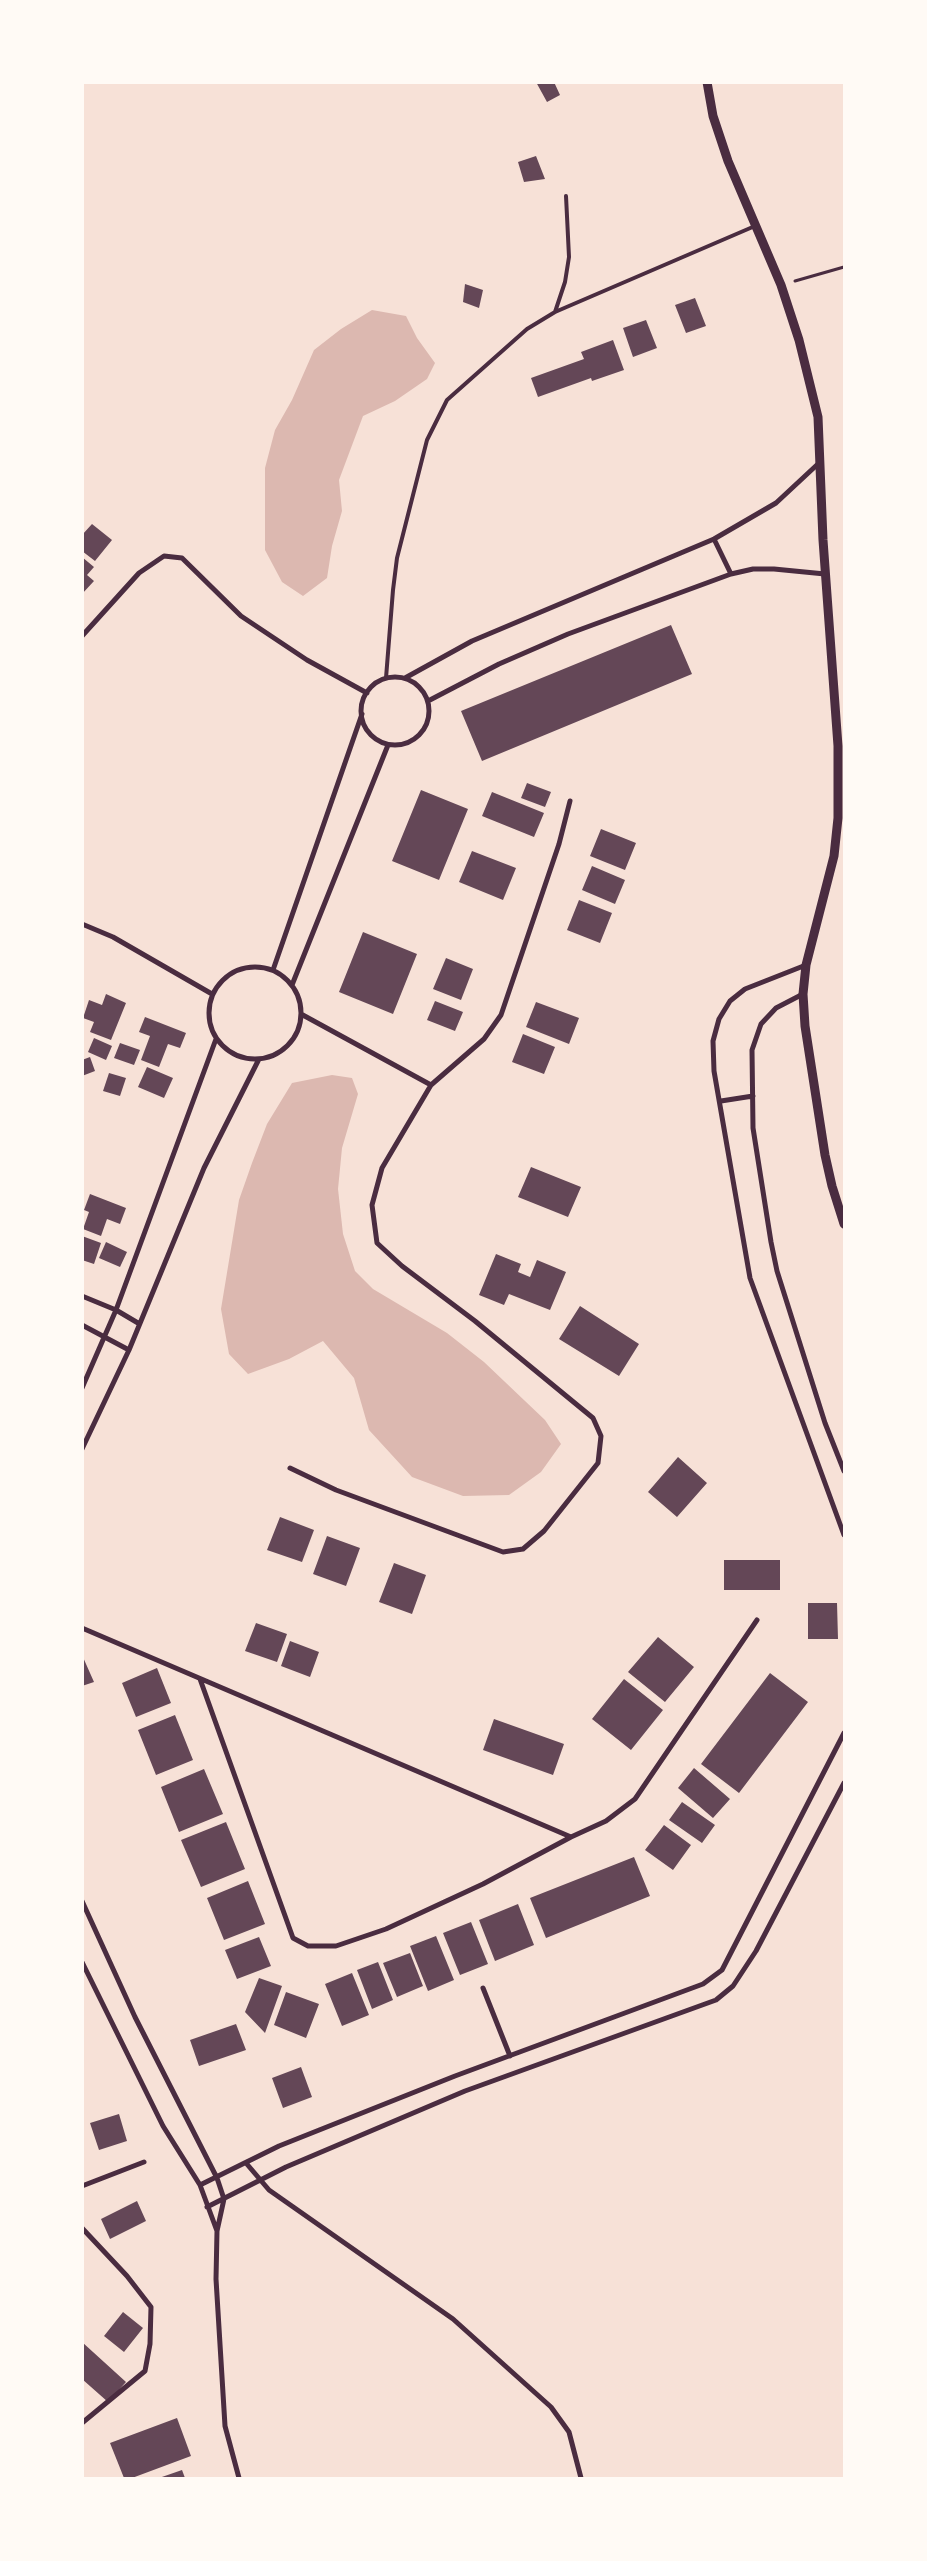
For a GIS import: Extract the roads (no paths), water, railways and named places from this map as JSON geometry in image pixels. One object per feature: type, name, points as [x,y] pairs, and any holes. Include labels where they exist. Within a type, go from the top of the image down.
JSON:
[{"type":"street","points":[[707,82],[714,116],[728,161],[782,285],[799,340],[818,417],[825,574],[838,746],[838,818],[834,856],[806,965],[803,994],[805,1026],[825,1155],[844,1224]]},
{"type":"street","points":[[405,678],[419,687],[428,701],[430,712],[422,732],[413,740],[403,744],[388,744],[371,735],[365,725],[362,714],[362,705],[367,693],[378,682],[386,678],[405,678],[472,641],[714,539],[776,503],[820,462]]},
{"type":"street","points":[[714,539],[732,574]]},
{"type":"street","points":[[82,636],[139,573],[164,556],[182,558],[241,616],[307,660],[367,693]]},
{"type":"street","points":[[428,701],[499,664],[568,634],[732,574],[753,569],[774,569],[825,574]]},
{"type":"street","points":[[272,970],[362,714]]},
{"type":"street","points":[[292,985],[388,744]]},
{"type":"street","points":[[290,1468],[336,1490],[503,1552],[523,1549],[544,1531],[598,1463],[601,1436],[593,1418],[475,1321],[402,1266],[377,1243],[372,1206],[382,1168],[431,1085],[484,1039],[501,1015],[559,844],[570,801]]},
{"type":"street","points":[[82,924],[113,937],[212,994]]},
{"type":"street","points":[[806,965],[745,989],[730,1001],[719,1019],[713,1041],[714,1071],[721,1101],[750,1278],[844,1535]]},
{"type":"street","points":[[249,966],[272,970],[292,985],[298,996],[301,1014],[299,1027],[290,1043],[276,1054],[259,1059],[235,1054],[216,1039],[208,1017],[212,994],[227,975],[249,966]]},
{"type":"street","points":[[803,994],[776,1008],[761,1024],[752,1050],[753,1128],[777,1271],[825,1423],[844,1471]]},
{"type":"street","points":[[301,1014],[431,1085]]},
{"type":"street","points":[[82,1388],[116,1310],[216,1039]]},
{"type":"street","points":[[82,1449],[129,1350],[138,1323],[204,1168],[259,1059]]},
{"type":"street","points":[[721,1101],[753,1096]]},
{"type":"street","points":[[82,1296],[116,1310],[138,1323]]},
{"type":"street","points":[[82,1325],[129,1350]]},
{"type":"street","points":[[200,1679],[293,1938],[308,1946],[336,1946],[386,1929],[483,1884],[571,1837],[606,1822],[635,1799],[757,1620]]},
{"type":"street","points":[[82,1628],[571,1837]]},
{"type":"street","points":[[200,2185],[279,2146],[510,2056],[676,1996],[703,1984],[722,1970],[844,1733]]},
{"type":"street","points":[[207,2207],[286,2167],[465,2091],[716,2000],[733,1986],[756,1951],[844,1783]]},
{"type":"street","points":[[82,1901],[134,2017],[217,2178],[224,2199],[218,2231],[216,2279],[225,2426],[239,2478]]},
{"type":"street","points":[[82,1962],[163,2126],[200,2185],[218,2231]]},
{"type":"street","points":[[483,1988],[510,2056]]},
{"type":"street","points":[[82,2186],[144,2162]]},
{"type":"street","points":[[246,2162],[269,2190],[453,2319],[551,2407],[569,2432],[581,2478]]},
{"type":"street","points":[[82,2228],[127,2276],[151,2307],[150,2344],[145,2371],[82,2423]]},
{"type":"lane","points":[[555,312],[565,282],[569,256],[566,196]]},
{"type":"lane","points":[[386,678],[392,590],[397,558],[426,440],[447,400],[527,329],[555,312],[757,225]]}]
